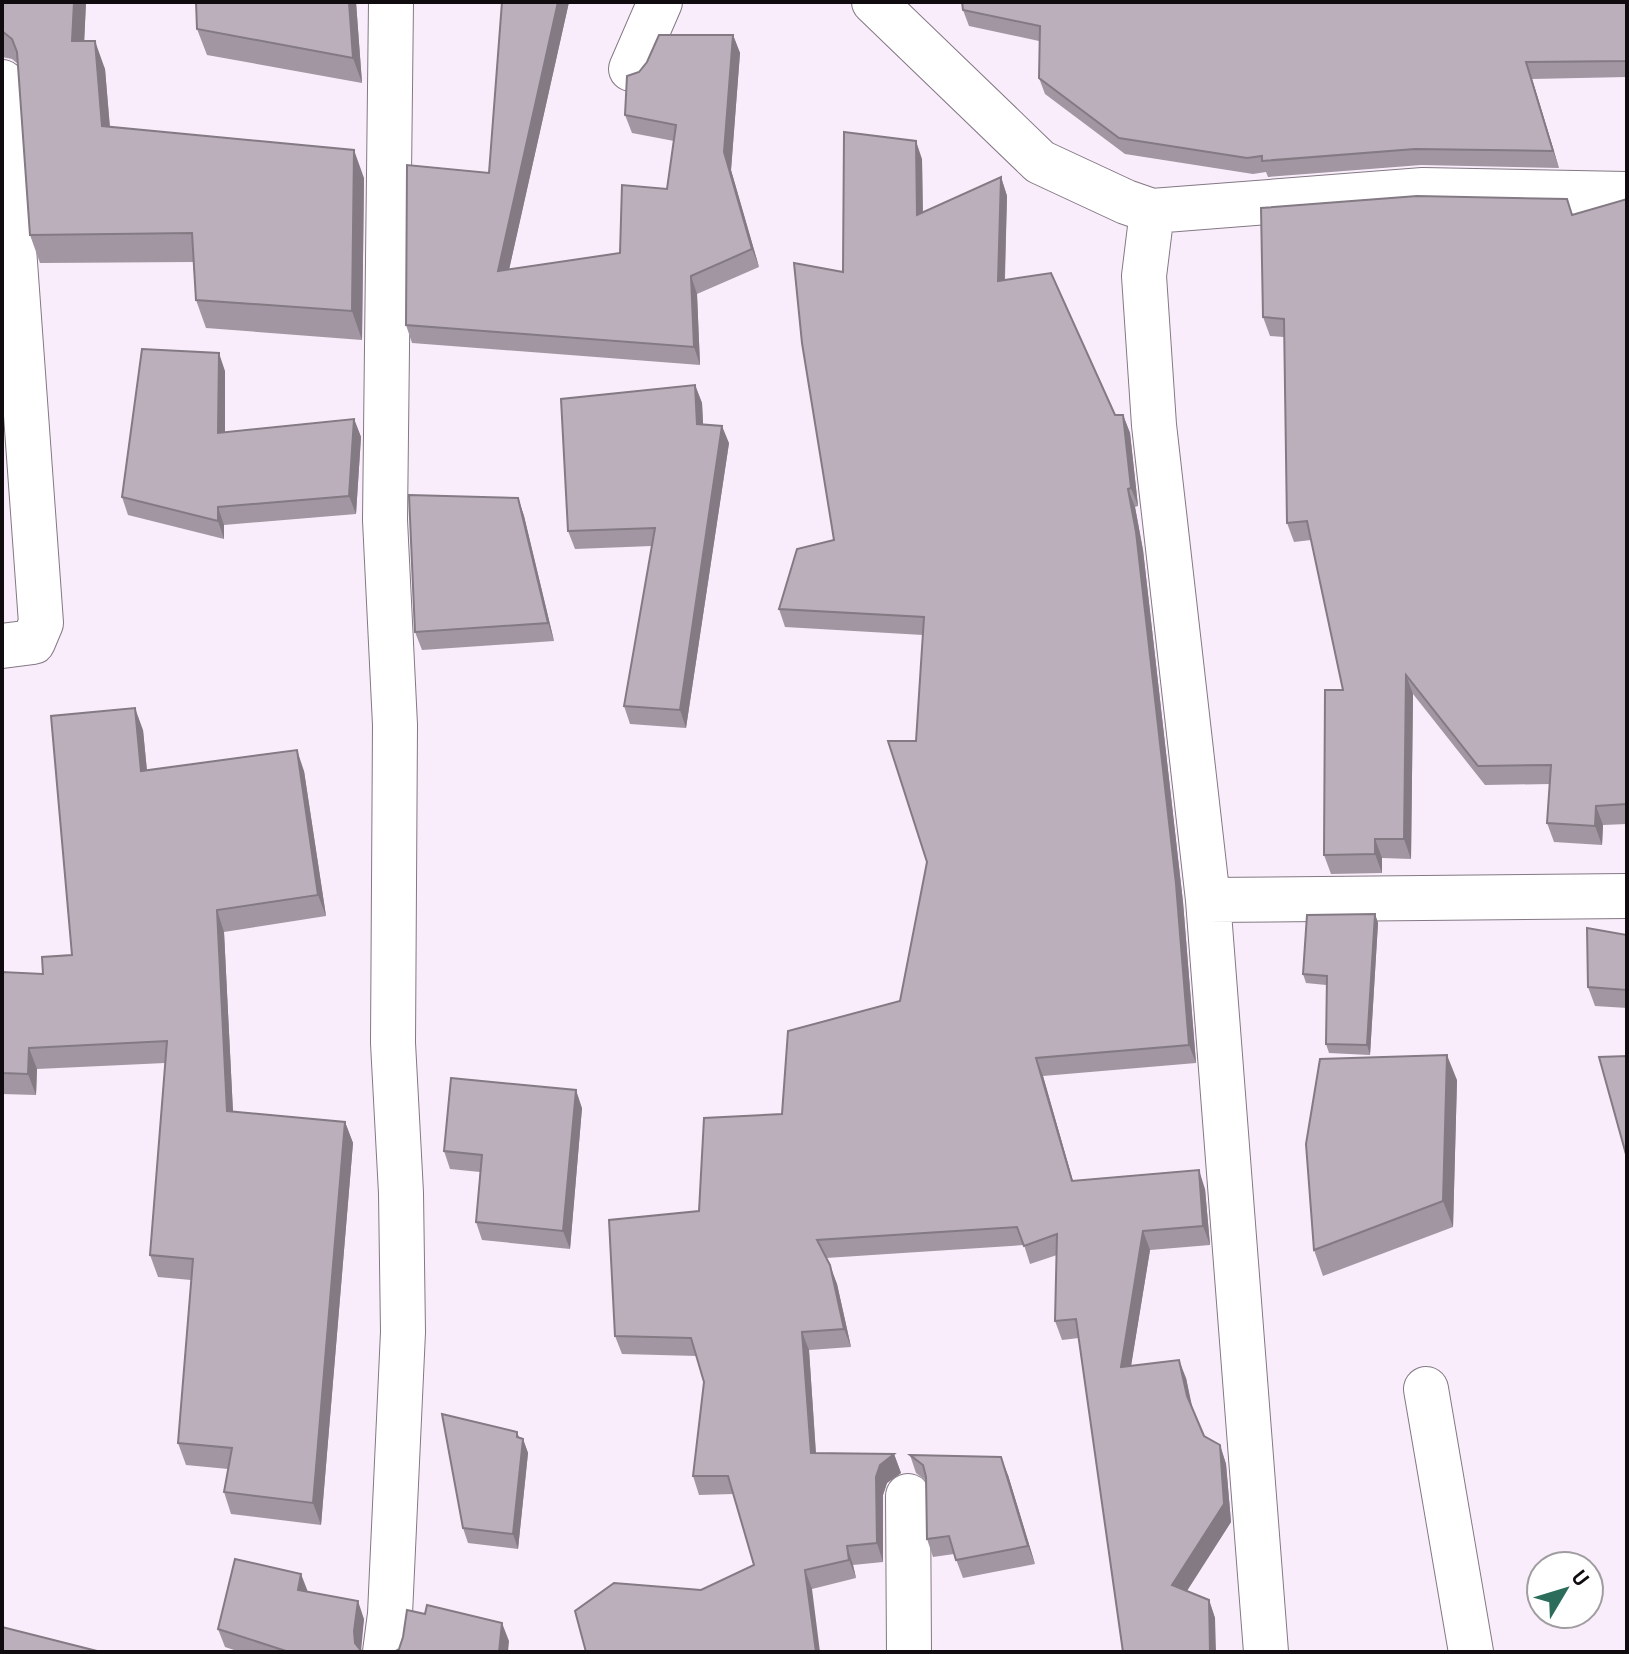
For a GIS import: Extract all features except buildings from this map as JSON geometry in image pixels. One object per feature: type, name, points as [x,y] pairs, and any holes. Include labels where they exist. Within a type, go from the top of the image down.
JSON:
[{"type":"street","points":[[385,1652],[390,1614],[403,1332],[401,1193],[393,1043],[395,725],[385,520],[391,2]]},
{"type":"street","points":[[631,69],[660,2]]},
{"type":"street","points":[[874,2],[1040,162],[1152,211],[1423,190],[1627,194]]},
{"type":"street","points":[[2,82],[41,623],[33,642],[2,646]]},
{"type":"street","points":[[1152,211],[1144,276],[1154,425],[1208,900],[1266,1652]]},
{"type":"street","points":[[1208,900],[1627,896]]},
{"type":"street","points":[[1426,1389],[1471,1652]]},
{"type":"street","points":[[908,1496],[909,1652]]}]
